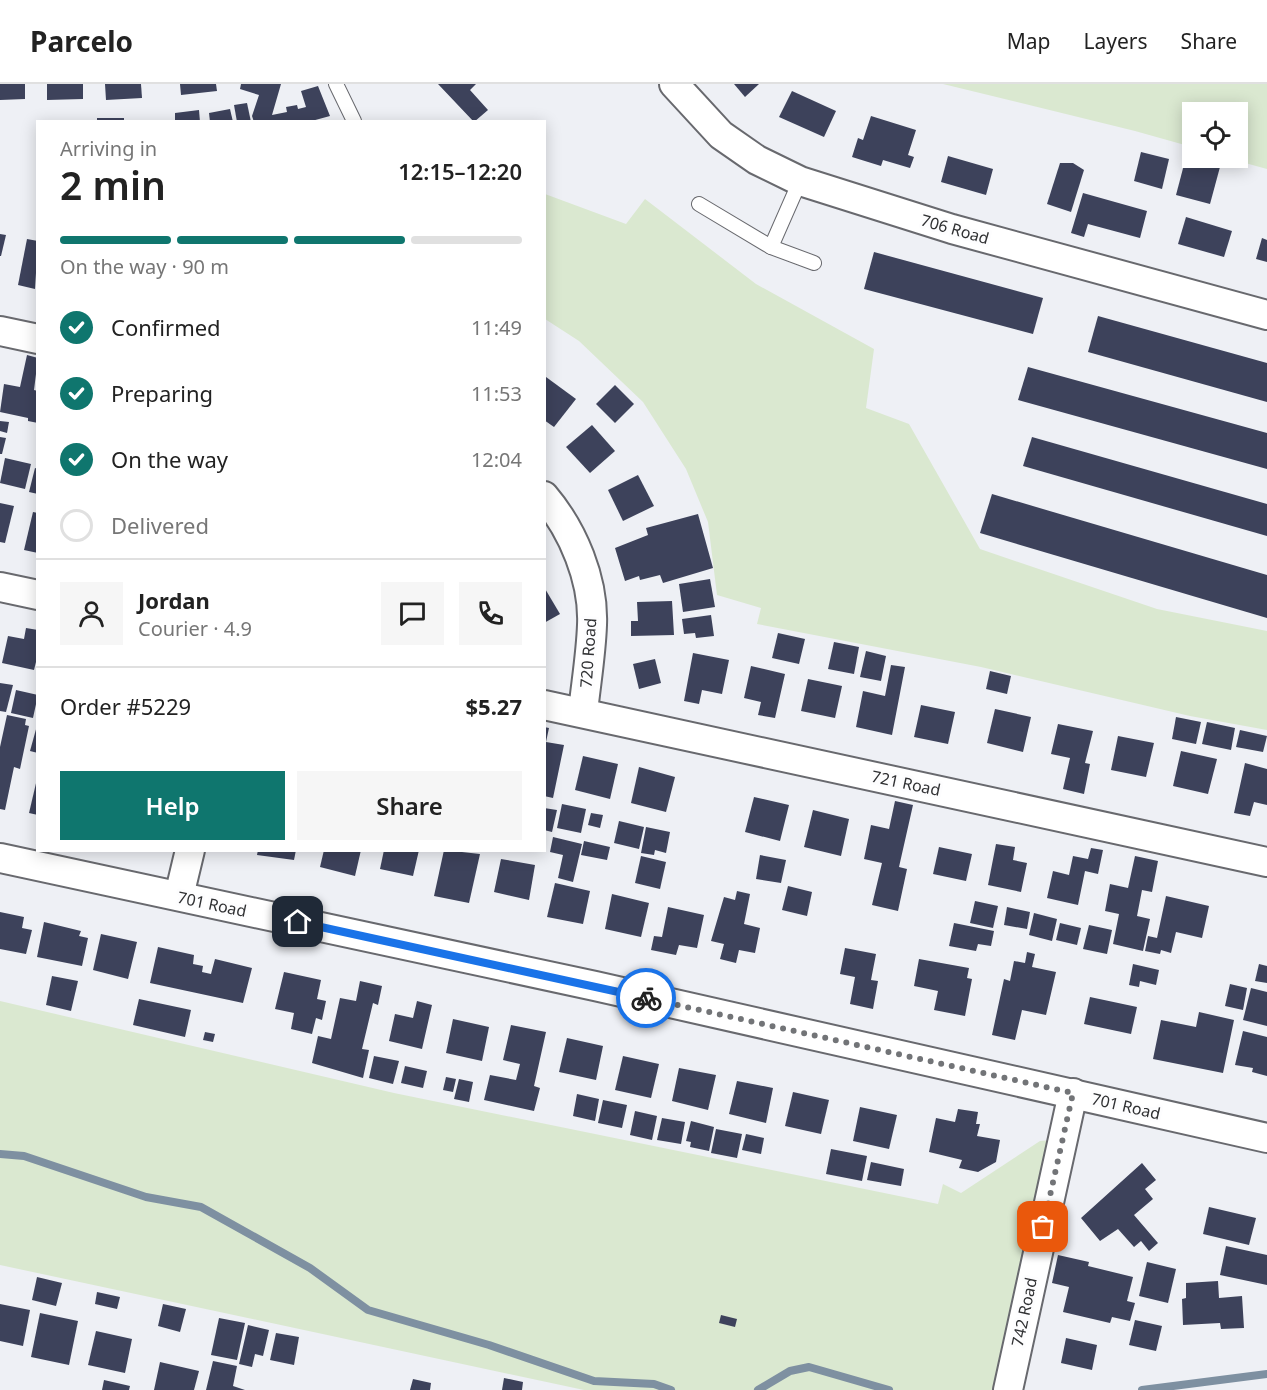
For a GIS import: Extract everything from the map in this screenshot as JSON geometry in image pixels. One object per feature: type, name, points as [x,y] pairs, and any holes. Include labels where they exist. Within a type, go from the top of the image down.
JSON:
[{"type":"street","name":"706 Road","points":[[674,84],[721,135],[757,160],[801,181],[952,229],[1267,315]]},
{"type":"street","points":[[0,331],[36,339]]},
{"type":"street","name":"720 Road","points":[[546,499],[568,531],[581,560],[588,590],[592,623],[583,712]]},
{"type":"street","points":[[0,587],[36,595]]},
{"type":"street","name":"721 Road","points":[[546,705],[1267,862]]},
{"type":"street","points":[[179,897],[190,852]]},
{"type":"street","name":"701 Road","points":[[0,858],[1073,1093],[1267,1138]]},
{"type":"street","name":"742 Road","points":[[1008,1390],[1073,1093]]},
{"type":"lane","points":[[336,84],[354,120]]},
{"type":"lane","points":[[771,247],[801,181]]},
{"type":"lane","points":[[699,204],[771,247],[814,263]]},
{"type":"green space","points":[[943,84],[1267,84],[1267,169],[1248,164],[1248,102],[1182,102],[1182,144]]},
{"type":"green space","points":[[546,194],[626,224],[645,199],[756,284],[874,349],[866,408],[909,424],[980,549],[1157,609],[1267,631],[1267,730],[1190,716],[981,667],[757,624],[761,608],[717,595],[708,522],[686,469],[643,402],[579,341],[546,320]]},
{"type":"green space","points":[[0,1001],[394,1093],[938,1204],[943,1184],[961,1193],[1040,1141],[1063,1139],[1009,1390],[584,1390],[0,1265]]},
{"type":"building","points":[[0,84],[25,84],[25,99],[0,100]]},
{"type":"building","points":[[47,84],[83,84],[83,99],[47,100]]},
{"type":"building","points":[[105,84],[141,84],[142,98],[106,100]]},
{"type":"building","points":[[180,84],[216,84],[217,91],[181,95]]},
{"type":"building","points":[[241,84],[281,84],[272,115],[287,112],[286,107],[297,105],[298,109],[306,107],[301,91],[318,86],[330,116],[315,120],[253,120],[252,116],[259,95],[240,89]]},
{"type":"building","points":[[438,84],[476,84],[470,90],[488,110],[476,120],[472,120]]},
{"type":"building","points":[[734,84],[759,84],[745,97]]},
{"type":"building","points":[[792,91],[836,111],[824,137],[779,117]]},
{"type":"building","points":[[247,103],[251,120],[237,120],[234,105]]},
{"type":"building","points":[[230,109],[233,120],[210,120],[209,113]]},
{"type":"building","points":[[199,110],[200,120],[175,120],[175,113]]},
{"type":"building","points":[[871,116],[916,130],[908,155],[914,157],[910,168],[883,160],[881,166],[852,157],[858,138],[863,140]]},
{"type":"building","points":[[97,118],[124,118],[124,120],[97,120]]},
{"type":"building","points":[[1141,152],[1169,159],[1162,189],[1134,181]]},
{"type":"building","points":[[948,156],[993,169],[986,195],[941,182]]},
{"type":"building","points":[[1060,163],[1073,163],[1084,170],[1071,212],[1047,204]]},
{"type":"building","points":[[1183,168],[1220,168],[1210,204],[1176,195]]},
{"type":"building","points":[[1083,193],[1147,211],[1140,238],[1088,224],[1084,237],[1071,233]]},
{"type":"building","points":[[1186,217],[1232,231],[1224,257],[1178,244]]},
{"type":"building","points":[[0,234],[6,235],[1,256],[0,256]]},
{"type":"building","points":[[1262,238],[1267,240],[1267,262],[1256,259]]},
{"type":"building","points":[[27,239],[36,241],[35,289],[18,285]]},
{"type":"building","points":[[874,252],[1043,298],[1033,334],[864,289]]},
{"type":"building","points":[[1098,316],[1267,363],[1267,402],[1088,352]]},
{"type":"building","points":[[27,355],[36,357],[34,390],[36,390],[36,423],[28,421],[28,418],[0,412],[4,384],[20,387]]},
{"type":"building","points":[[1028,367],[1267,433],[1267,469],[1018,400]]},
{"type":"building","points":[[546,377],[576,399],[554,427],[546,421]]},
{"type":"building","points":[[615,385],[634,404],[615,423],[596,404]]},
{"type":"building","points":[[0,421],[9,422],[7,433],[0,431]]},
{"type":"building","points":[[592,425],[615,451],[590,473],[566,447]]},
{"type":"building","points":[[0,437],[6,438],[2,454],[0,454]]},
{"type":"building","points":[[1032,437],[1267,504],[1267,536],[1023,466]]},
{"type":"building","points":[[5,458],[31,464],[25,489],[0,483]]},
{"type":"building","points":[[35,468],[36,494],[29,492]]},
{"type":"building","points":[[638,475],[654,506],[623,521],[608,490]]},
{"type":"building","points":[[992,494],[1267,575],[1267,618],[980,533]]},
{"type":"building","points":[[0,503],[14,506],[5,543],[0,542]]},
{"type":"building","points":[[33,512],[36,513],[36,553],[24,550]]},
{"type":"building","points":[[698,514],[713,568],[663,583],[660,575],[640,580],[639,576],[625,581],[615,548],[648,535],[646,528]]},
{"type":"building","points":[[710,579],[715,607],[683,612],[679,584]]},
{"type":"building","points":[[546,590],[560,614],[546,622]]},
{"type":"building","points":[[672,601],[674,635],[631,636],[631,621],[638,621],[637,602]]},
{"type":"building","points":[[711,615],[714,636],[696,638],[695,633],[684,634],[682,619]]},
{"type":"building","points":[[26,628],[36,630],[34,670],[2,663],[8,636],[24,639]]},
{"type":"building","points":[[778,633],[805,639],[799,664],[772,658]]},
{"type":"building","points":[[834,642],[859,647],[854,674],[828,669]]},
{"type":"building","points":[[866,651],[886,656],[881,681],[860,677]]},
{"type":"building","points":[[693,653],[729,660],[722,694],[702,690],[699,704],[684,701]]},
{"type":"building","points":[[655,659],[661,683],[639,689],[633,664]]},
{"type":"building","points":[[891,665],[905,667],[892,735],[856,727],[863,691],[885,696]]},
{"type":"building","points":[[751,666],[785,674],[775,718],[758,715],[761,702],[744,698]]},
{"type":"building","points":[[990,671],[1011,676],[1007,694],[986,689]]},
{"type":"building","points":[[808,679],[842,686],[835,718],[801,711]]},
{"type":"building","points":[[0,683],[13,685],[6,712],[0,711]]},
{"type":"building","points":[[16,690],[36,695],[33,718],[11,713]]},
{"type":"building","points":[[921,705],[955,712],[948,744],[914,737]]},
{"type":"building","points":[[995,709],[1031,717],[1023,752],[987,743]]},
{"type":"building","points":[[7,715],[26,719],[25,725],[29,726],[20,769],[14,767],[5,810],[0,809],[0,747]]},
{"type":"building","points":[[1176,717],[1201,722],[1196,744],[1172,739]]},
{"type":"building","points":[[1207,722],[1235,728],[1231,750],[1202,744]]},
{"type":"building","points":[[1058,724],[1093,731],[1085,763],[1090,764],[1084,794],[1063,789],[1070,758],[1051,754]]},
{"type":"building","points":[[36,729],[36,752],[30,751]]},
{"type":"building","points":[[1240,730],[1267,736],[1263,752],[1236,747]]},
{"type":"building","points":[[1118,736],[1154,743],[1146,777],[1111,770]]},
{"type":"building","points":[[546,742],[564,745],[553,798],[546,796]]},
{"type":"building","points":[[1181,751],[1217,759],[1208,794],[1173,786]]},
{"type":"building","points":[[583,756],[618,764],[610,799],[575,790]]},
{"type":"building","points":[[1245,763],[1267,769],[1267,805],[1254,802],[1250,816],[1234,813]]},
{"type":"building","points":[[639,767],[675,777],[666,812],[631,803]]},
{"type":"building","points":[[36,783],[36,815],[29,813]]},
{"type":"building","points":[[754,797],[789,805],[780,841],[745,832]]},
{"type":"building","points":[[895,801],[913,805],[899,867],[907,869],[898,911],[872,905],[882,863],[864,859],[871,825],[889,829]]},
{"type":"building","points":[[562,804],[586,809],[581,833],[557,828]]},
{"type":"building","points":[[546,808],[557,810],[552,832],[546,830]]},
{"type":"building","points":[[813,810],[849,819],[841,856],[804,847]]},
{"type":"building","points":[[591,813],[603,815],[600,828],[588,825]]},
{"type":"building","points":[[619,821],[644,827],[639,849],[614,843]]},
{"type":"building","points":[[646,827],[670,832],[666,853],[655,850],[654,855],[641,853]]},
{"type":"building","points":[[553,837],[582,844],[573,882],[558,878],[563,855],[550,852]]},
{"type":"building","points":[[584,841],[610,847],[607,860],[581,855]]},
{"type":"building","points":[[996,844],[1015,847],[1013,860],[1027,863],[1021,892],[988,885]]},
{"type":"building","points":[[939,847],[972,854],[966,881],[933,874]]},
{"type":"building","points":[[1091,848],[1103,850],[1098,874],[1085,871],[1078,905],[1047,898],[1053,871],[1069,875],[1073,856],[1088,859]]},
{"type":"building","points":[[258,852],[296,852],[294,860],[257,855]]},
{"type":"building","points":[[324,852],[361,852],[355,876],[320,867]]},
{"type":"building","points":[[384,852],[419,852],[413,876],[380,869]]},
{"type":"building","points":[[444,852],[480,854],[469,903],[434,896]]},
{"type":"building","points":[[760,855],[786,860],[781,883],[756,879]]},
{"type":"building","points":[[641,856],[666,862],[660,889],[635,883]]},
{"type":"building","points":[[1135,856],[1158,861],[1152,892],[1142,890],[1137,916],[1150,919],[1143,951],[1113,944],[1119,914],[1105,911],[1110,884],[1128,888]]},
{"type":"building","points":[[501,859],[535,865],[529,900],[494,892]]},
{"type":"building","points":[[555,883],[590,891],[583,924],[547,917]]},
{"type":"building","points":[[788,886],[812,892],[807,916],[782,910]]},
{"type":"building","points":[[737,891],[750,894],[744,924],[760,928],[755,953],[739,950],[736,963],[720,959],[724,944],[711,941],[724,897],[735,900]]},
{"type":"building","points":[[612,894],[649,903],[641,937],[605,929]]},
{"type":"building","points":[[1166,896],[1209,906],[1202,938],[1176,932],[1171,953],[1161,950],[1160,954],[1145,951],[1148,936],[1157,938]]},
{"type":"building","points":[[975,901],[998,906],[993,928],[970,923]]},
{"type":"building","points":[[668,907],[704,915],[697,948],[679,945],[676,955],[651,950],[654,936],[662,937]]},
{"type":"building","points":[[1007,907],[1030,912],[1027,929],[1004,925]]},
{"type":"building","points":[[0,912],[24,917],[22,928],[32,930],[26,954],[0,949]]},
{"type":"building","points":[[1034,913],[1057,919],[1052,941],[1029,935]]},
{"type":"building","points":[[44,922],[81,931],[79,936],[88,938],[82,966],[37,957]]},
{"type":"building","points":[[954,923],[994,931],[991,946],[978,944],[976,951],[949,946]]},
{"type":"building","points":[[1060,923],[1081,928],[1077,945],[1056,940]]},
{"type":"building","points":[[1089,925],[1112,930],[1107,954],[1083,949]]},
{"type":"building","points":[[101,934],[137,942],[128,979],[93,970]]},
{"type":"building","points":[[158,947],[194,955],[193,964],[203,966],[202,972],[211,974],[215,959],[252,968],[243,1003],[150,983]]},
{"type":"building","points":[[845,948],[876,954],[871,980],[878,981],[873,1009],[850,1004],[855,977],[840,974]]},
{"type":"building","points":[[1027,952],[1035,954],[1032,967],[1056,972],[1046,1015],[1022,1010],[1015,1040],[992,1035],[1004,979],[1010,981],[1014,961],[1025,963]]},
{"type":"building","points":[[919,959],[969,968],[967,978],[972,979],[965,1016],[934,1010],[938,991],[914,986]]},
{"type":"building","points":[[1133,964],[1159,970],[1156,985],[1140,981],[1139,987],[1129,985]]},
{"type":"building","points":[[1259,964],[1267,966],[1267,983],[1255,981]]},
{"type":"building","points":[[284,972],[321,980],[317,999],[326,1001],[322,1020],[316,1018],[312,1034],[291,1029],[294,1013],[275,1009]]},
{"type":"building","points":[[52,976],[78,981],[71,1011],[46,1005]]},
{"type":"building","points":[[360,981],[382,986],[378,1005],[373,1003],[362,1049],[369,1050],[363,1078],[312,1063],[318,1036],[331,1039],[340,998],[356,1001]]},
{"type":"building","points":[[1230,984],[1247,988],[1243,1010],[1225,1006]]},
{"type":"building","points":[[1251,988],[1267,992],[1267,1026],[1243,1020]]},
{"type":"building","points":[[1090,997],[1137,1007],[1131,1034],[1084,1024]]},
{"type":"building","points":[[139,999],[191,1010],[185,1037],[133,1025]]},
{"type":"building","points":[[417,1001],[432,1005],[422,1049],[389,1041],[395,1014],[413,1018]]},
{"type":"building","points":[[1199,1012],[1234,1020],[1223,1073],[1153,1059],[1161,1020],[1196,1027]]},
{"type":"building","points":[[453,1019],[489,1027],[482,1061],[446,1053]]},
{"type":"building","points":[[511,1025],[546,1032],[534,1086],[540,1088],[534,1111],[484,1100],[490,1075],[516,1080],[520,1064],[503,1060]]},
{"type":"building","points":[[1243,1031],[1267,1037],[1267,1076],[1252,1072],[1253,1068],[1235,1065]]},
{"type":"building","points":[[205,1032],[215,1034],[213,1042],[203,1040]]},
{"type":"building","points":[[567,1038],[603,1046],[596,1080],[559,1072]]},
{"type":"building","points":[[374,1056],[399,1061],[393,1084],[369,1078]]},
{"type":"building","points":[[623,1056],[659,1064],[651,1098],[615,1090]]},
{"type":"building","points":[[405,1066],[427,1071],[423,1088],[401,1083]]},
{"type":"building","points":[[679,1068],[716,1075],[708,1110],[672,1101]]},
{"type":"building","points":[[446,1077],[456,1079],[453,1092],[443,1090]]},
{"type":"building","points":[[459,1079],[473,1082],[469,1102],[454,1099]]},
{"type":"building","points":[[737,1081],[773,1088],[766,1123],[729,1114]]},
{"type":"building","points":[[793,1092],[829,1100],[821,1134],[785,1126]]},
{"type":"building","points":[[577,1094],[599,1099],[595,1121],[573,1116]]},
{"type":"building","points":[[603,1100],[627,1105],[622,1128],[598,1123]]},
{"type":"building","points":[[860,1107],[897,1115],[889,1149],[853,1141]]},
{"type":"building","points":[[958,1109],[978,1112],[976,1124],[980,1124],[977,1136],[1000,1140],[996,1162],[978,1172],[959,1168],[962,1160],[929,1152],[936,1118],[955,1122]]},
{"type":"building","points":[[635,1111],[657,1116],[652,1140],[630,1135]]},
{"type":"building","points":[[662,1118],[685,1122],[681,1144],[657,1140]]},
{"type":"building","points":[[691,1121],[714,1127],[709,1151],[690,1147],[691,1142],[686,1141]]},
{"type":"building","points":[[716,1129],[742,1134],[737,1158],[711,1153]]},
{"type":"building","points":[[746,1134],[764,1138],[761,1154],[742,1150]]},
{"type":"building","points":[[831,1149],[867,1156],[862,1181],[826,1174]]},
{"type":"building","points":[[871,1162],[904,1169],[901,1186],[867,1180]]},
{"type":"building","points":[[1142,1163],[1156,1180],[1145,1189],[1153,1199],[1134,1215],[1158,1243],[1149,1251],[1141,1241],[1134,1247],[1118,1229],[1100,1241],[1081,1218]]},
{"type":"building","points":[[1209,1207],[1256,1218],[1249,1245],[1203,1234]]},
{"type":"building","points":[[1226,1246],[1267,1255],[1267,1285],[1220,1275]]},
{"type":"building","points":[[1058,1255],[1089,1262],[1088,1266],[1133,1277],[1127,1301],[1135,1303],[1130,1321],[1112,1317],[1110,1323],[1063,1312],[1069,1287],[1052,1283]]},
{"type":"building","points":[[1147,1262],[1176,1269],[1168,1303],[1139,1296]]},
{"type":"building","points":[[37,1277],[62,1283],[56,1306],[32,1300]]},
{"type":"building","points":[[1218,1281],[1219,1298],[1242,1296],[1244,1328],[1221,1329],[1220,1323],[1183,1325],[1182,1299],[1186,1298],[1186,1283]]},
{"type":"building","points":[[97,1292],[120,1297],[117,1309],[95,1304]]},
{"type":"building","points":[[0,1304],[30,1310],[23,1346],[0,1341]]},
{"type":"building","points":[[163,1304],[186,1309],[180,1332],[158,1326]]},
{"type":"building","points":[[40,1313],[78,1321],[69,1365],[31,1357]]},
{"type":"building","points":[[721,1315],[737,1319],[735,1327],[719,1323]]},
{"type":"building","points":[[219,1318],[245,1323],[237,1360],[211,1355]]},
{"type":"building","points":[[1135,1320],[1162,1326],[1156,1351],[1129,1345]]},
{"type":"building","points":[[248,1325],[269,1330],[263,1356],[255,1354],[252,1367],[239,1364]]},
{"type":"building","points":[[96,1331],[132,1339],[125,1373],[88,1365]]},
{"type":"building","points":[[276,1333],[299,1337],[294,1365],[270,1360]]},
{"type":"building","points":[[1066,1338],[1097,1345],[1092,1370],[1061,1363]]},
{"type":"building","points":[[213,1361],[237,1366],[233,1386],[245,1390],[206,1390]]},
{"type":"building","points":[[160,1362],[199,1371],[194,1390],[154,1390]]},
{"type":"building","points":[[504,1378],[523,1382],[522,1390],[502,1390]]},
{"type":"building","points":[[413,1379],[431,1383],[430,1390],[410,1390]]},
{"type":"building","points":[[104,1380],[130,1386],[129,1390],[102,1390]]},
{"type":"waterway","points":[[0,1154],[24,1156],[146,1197],[201,1207],[310,1268],[368,1310],[489,1345],[594,1381],[654,1384],[671,1390]]},
{"type":"waterway","points":[[758,1390],[790,1371],[809,1367],[889,1390]]},
{"type":"waterway","points":[[1142,1390],[1267,1374]]},
{"type":"way so far","points":[[646,998],[970,1072],[1073,1093],[1043,1227]]},
{"type":"route","points":[[298,922],[646,998]]}]
